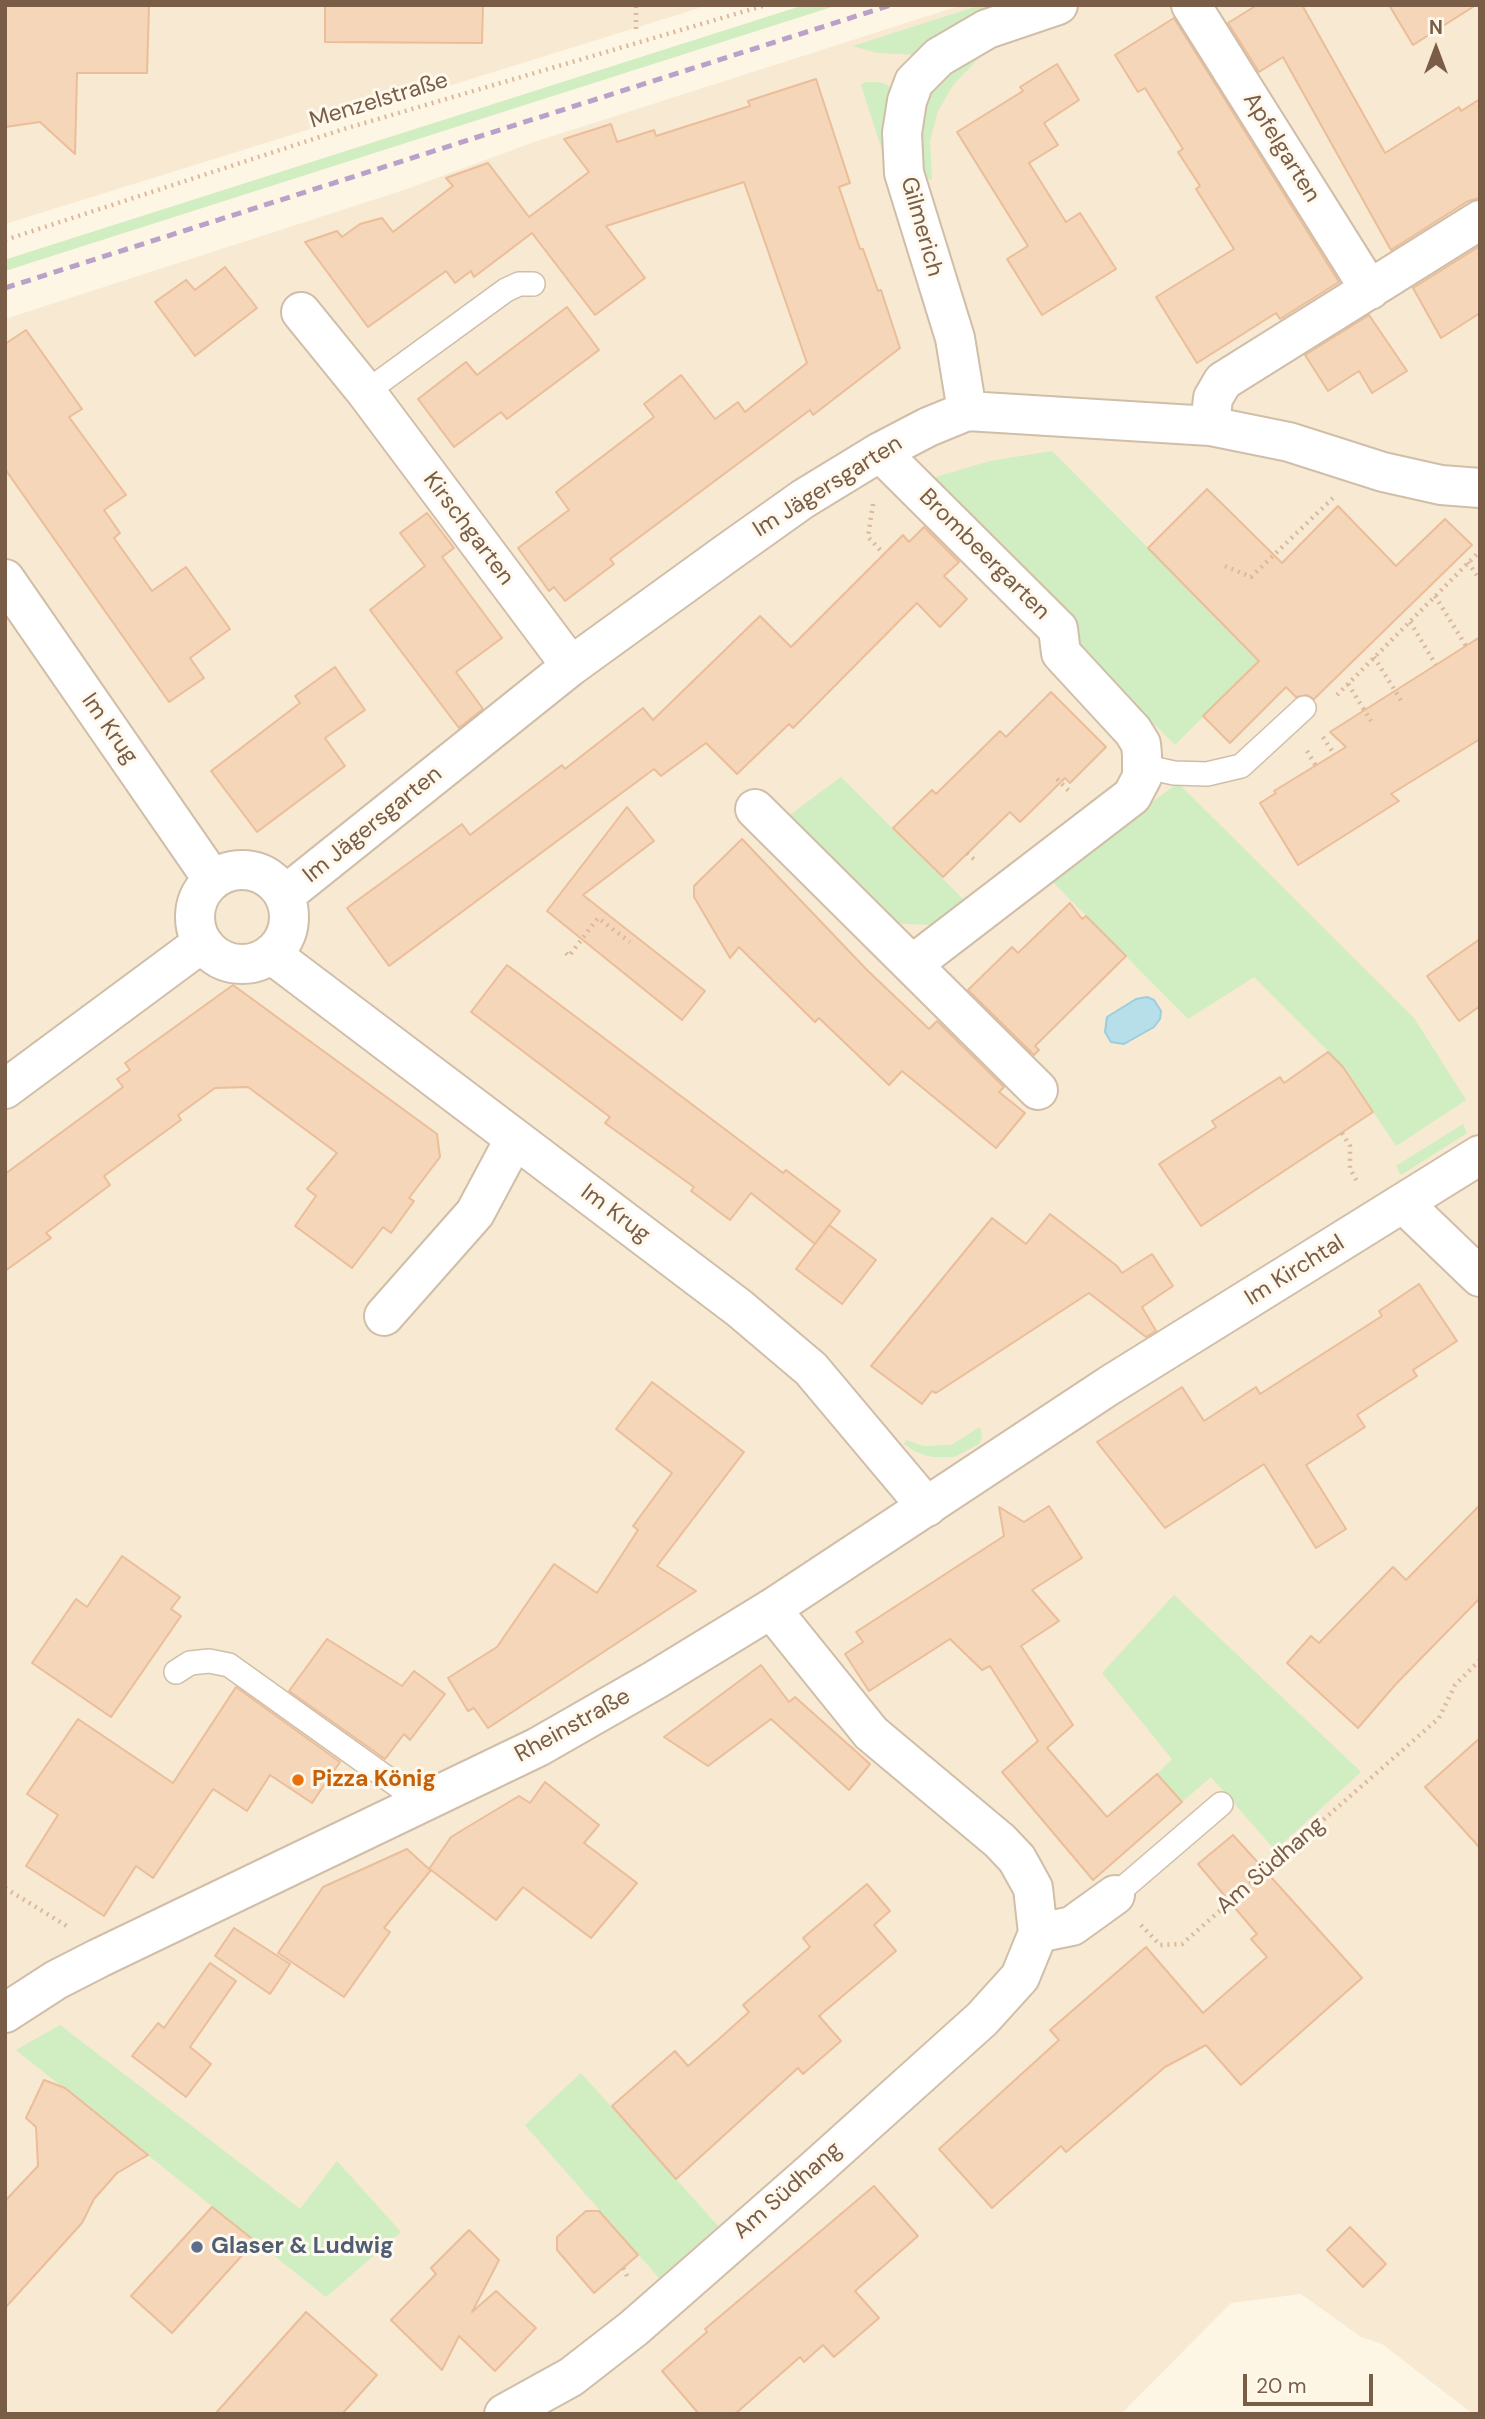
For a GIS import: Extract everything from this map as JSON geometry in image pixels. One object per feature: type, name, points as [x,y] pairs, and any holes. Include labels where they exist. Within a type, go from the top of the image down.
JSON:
[{"type":"street","name":"Gilmerich","points":[[968,411],[955,338],[904,173],[902,133],[907,101],[914,82],[939,57],[988,29],[1058,5]]},
{"type":"street","name":"Apfelgarten","points":[[1191,5],[1370,290]]},
{"type":"street","points":[[1210,426],[1213,398],[1223,381],[1480,220]]},
{"type":"street","name":"Kirschgarten","points":[[301,312],[366,392],[571,666]]},
{"type":"street","name":"Im Jägersgarten","points":[[285,895],[571,666],[803,499],[928,426],[968,411],[1210,426],[1289,442],[1441,485],[1480,488]]},
{"type":"street","name":"Brombeergarten","points":[[880,452],[1058,629],[1061,653],[1133,731],[1141,744],[1142,766]]},
{"type":"street","name":"Im Krug","points":[[5,579],[213,880]]},
{"type":"street","points":[[912,964],[1132,796],[1139,786],[1142,766]]},
{"type":"street","points":[[755,809],[1038,1090]]},
{"type":"street","points":[[237,870],[253,872],[265,875],[285,895],[289,913],[288,926],[284,939],[271,954],[233,964],[214,955],[202,943],[195,921],[195,908],[204,888],[213,880],[237,870]]},
{"type":"street","points":[[5,1090],[202,943]]},
{"type":"street","name":"Im Krug","points":[[271,954],[739,1308],[811,1368],[927,1507]]},
{"type":"street","points":[[384,1316],[475,1213],[514,1140]]},
{"type":"street","name":"Im Kirchtal","points":[[1110,1385],[1480,1155]]},
{"type":"street","points":[[1404,1204],[1480,1277]]},
{"type":"street","name":"Rheinstraße","points":[[5,2013],[56,1980],[109,1953],[550,1740],[771,1609],[1110,1385]]},
{"type":"street","name":"Am Südhang","points":[[504,2414],[571,2376],[634,2328],[699,2267],[813,2171],[982,2019],[1020,1977],[1038,1933],[1033,1888],[1017,1859],[1000,1841],[871,1733],[771,1609]]},
{"type":"street","points":[[1038,1933],[1072,1926],[1115,1895]]},
{"type":"lane","points":[[366,392],[506,290],[519,284],[533,284]]},
{"type":"lane","points":[[1142,766],[1174,773],[1206,774],[1241,766],[1304,708]]},
{"type":"lane","points":[[176,1672],[190,1663],[209,1661],[229,1665],[422,1803]]},
{"type":"lane","points":[[1115,1895],[1222,1804]]},
{"type":"path","points":[[636,5],[636,29]]},
{"type":"path","name":"Menzelstraße","points":[[5,240],[344,129],[766,5]]},
{"type":"path","points":[[1225,566],[1251,577],[1331,500],[1352,462]]},
{"type":"path","points":[[1337,695],[1480,551]]},
{"type":"path","points":[[1468,562],[1480,580]]},
{"type":"path","points":[[1435,596],[1466,646]]},
{"type":"path","points":[[1410,621],[1436,664]]},
{"type":"path","points":[[1374,657],[1402,702]]},
{"type":"path","points":[[1348,684],[1371,721]]},
{"type":"path","points":[[566,953],[569,956],[598,918],[630,942]]},
{"type":"path","points":[[1342,1133],[1350,1146],[1350,1168],[1357,1181]]},
{"type":"path","name":"Am Südhang","points":[[1115,1895],[1160,1945],[1181,1944],[1439,1718],[1455,1685],[1480,1660]]},
{"type":"path","points":[[5,1888],[109,1953]]},
{"type":"shaded area","points":[[5,5],[709,5],[5,224]]},
{"type":"shaded area","points":[[962,5],[1480,5],[1480,2414],[1473,2414],[1382,2344],[1361,2337],[1301,2294],[1231,2303],[1121,2414],[5,2414],[5,319],[407,189],[534,142]]},
{"type":"green space","points":[[804,5],[838,5],[5,271],[7,259]]},
{"type":"green space","points":[[986,5],[983,21],[922,55],[877,53],[853,46]]},
{"type":"green space","points":[[977,55],[977,60],[953,85],[938,111],[930,141],[932,180],[926,178],[918,173],[914,132],[931,92],[943,76]]},
{"type":"green space","points":[[865,82],[879,82],[893,90],[886,153],[882,150],[861,85]]},
{"type":"green space","points":[[1052,451],[1259,660],[1175,745],[1077,647],[1077,627],[929,479],[990,461]]},
{"type":"green space","points":[[841,777],[965,901],[933,925],[883,923],[783,820]]},
{"type":"green space","points":[[1178,783],[1414,1018],[1466,1100],[1396,1146],[1343,1066],[1254,977],[1188,1019],[1049,878]]},
{"type":"green space","points":[[1463,1124],[1467,1133],[1401,1175],[1396,1166]]},
{"type":"green space","points":[[980,1427],[982,1437],[979,1444],[954,1457],[932,1457],[916,1452],[904,1444],[906,1440],[924,1446],[951,1445]]},
{"type":"green space","points":[[1174,1595],[1361,1772],[1275,1850],[1211,1777],[1182,1802],[1157,1774],[1172,1759],[1102,1673]]},
{"type":"green space","points":[[60,2025],[300,2209],[337,2161],[401,2232],[326,2297],[16,2050]]},
{"type":"green space","points":[[581,2073],[718,2226],[659,2278],[525,2125]]},
{"type":"water","points":[[1147,997],[1154,1000],[1161,1011],[1160,1019],[1154,1027],[1124,1044],[1111,1042],[1105,1032],[1107,1017],[1136,999]]},
{"type":"building","points":[[5,5],[149,5],[147,73],[77,73],[75,154],[40,122],[5,127]]},
{"type":"building","points":[[325,5],[483,5],[482,43],[325,42]]},
{"type":"building","points":[[1257,5],[1302,5],[1385,153],[1459,107],[1461,111],[1480,99],[1480,198],[1468,201],[1391,250],[1283,57],[1259,72],[1228,23]]},
{"type":"building","points":[[1389,5],[1476,5],[1413,45]]},
{"type":"building","points":[[1174,18],[1339,282],[1280,319],[1276,313],[1197,363],[1156,297],[1234,249],[1196,189],[1200,186],[1178,152],[1183,149],[1145,88],[1138,92],[1115,55]]},
{"type":"building","points":[[1057,64],[1079,100],[1044,123],[1058,145],[1029,163],[1066,222],[1080,213],[1116,269],[1042,315],[1007,259],[1028,246],[957,132],[1023,91],[1020,87]]},
{"type":"building","points":[[816,79],[850,183],[839,187],[860,249],[863,249],[878,291],[881,290],[900,348],[813,415],[810,410],[610,559],[614,564],[565,601],[554,587],[549,591],[518,548],[569,510],[556,492],[654,417],[644,404],[681,375],[715,419],[738,402],[745,412],[807,363],[744,182],[606,226],[645,278],[595,315],[532,233],[474,277],[471,271],[455,283],[446,271],[368,327],[305,242],[337,231],[342,237],[360,224],[382,218],[393,232],[453,186],[446,178],[488,163],[529,217],[589,172],[564,139],[611,124],[617,142],[654,130],[656,136],[750,106],[748,101]]},
{"type":"building","points":[[1480,246],[1480,313],[1441,338],[1413,288]]},
{"type":"building","points":[[225,267],[257,308],[195,356],[155,302],[186,280],[195,290]]},
{"type":"building","points":[[567,307],[599,350],[507,419],[501,412],[454,447],[418,399],[466,362],[477,375]]},
{"type":"building","points":[[1369,315],[1407,371],[1372,393],[1359,371],[1328,391],[1305,355]]},
{"type":"building","points":[[26,330],[82,409],[69,417],[126,495],[104,510],[120,533],[114,538],[152,591],[186,567],[230,629],[190,658],[204,678],[169,702],[5,469],[5,344]]},
{"type":"building","points":[[1207,489],[1282,563],[1338,506],[1396,566],[1445,519],[1472,545],[1314,699],[1307,695],[1296,697],[1286,687],[1230,743],[1203,716],[1259,661],[1148,548]]},
{"type":"building","points":[[427,513],[454,548],[442,557],[502,638],[456,672],[483,709],[459,728],[370,610],[425,566],[400,533]]},
{"type":"building","points":[[924,527],[959,562],[944,576],[967,599],[940,627],[917,603],[793,728],[789,724],[737,774],[706,743],[661,776],[654,769],[389,966],[347,908],[462,824],[470,835],[562,765],[565,769],[643,708],[653,720],[760,616],[791,647],[903,535],[909,542]]},
{"type":"building","points":[[1480,637],[1480,739],[1391,794],[1399,801],[1298,865],[1260,803],[1276,793],[1274,791],[1346,747],[1330,732]]},
{"type":"building","points":[[335,667],[365,710],[325,738],[345,766],[257,832],[211,771],[300,703],[295,696]]},
{"type":"building","points":[[1051,692],[1106,747],[1070,783],[1065,778],[1020,822],[1010,812],[943,877],[893,828],[932,790],[936,794],[1000,731],[1006,737]]},
{"type":"building","points":[[627,807],[654,841],[583,895],[705,991],[682,1020],[547,911]]},
{"type":"building","points":[[742,839],[867,970],[929,1029],[937,1021],[1004,1087],[999,1092],[1025,1113],[996,1148],[902,1071],[889,1085],[819,1018],[815,1022],[739,947],[730,958],[694,897],[694,886]]},
{"type":"building","points":[[1070,903],[1082,919],[1086,916],[1126,956],[1035,1046],[1039,1050],[1034,1055],[968,990],[1012,947],[1018,953]]},
{"type":"building","points":[[1480,939],[1480,1006],[1459,1021],[1427,976]]},
{"type":"building","points":[[507,965],[783,1173],[786,1170],[840,1211],[815,1244],[751,1193],[730,1220],[691,1191],[694,1187],[605,1123],[610,1117],[471,1012]]},
{"type":"building","points":[[233,985],[437,1134],[440,1157],[409,1198],[414,1201],[391,1233],[383,1227],[352,1268],[295,1226],[316,1196],[307,1189],[337,1153],[248,1087],[215,1088],[178,1115],[181,1120],[104,1176],[110,1185],[46,1233],[51,1238],[5,1271],[5,1174],[123,1087],[117,1079],[130,1070],[125,1063]]},
{"type":"building","points":[[1328,1052],[1343,1067],[1373,1112],[1201,1226],[1159,1164],[1216,1127],[1212,1121],[1280,1077],[1284,1083]]},
{"type":"building","points":[[1050,1214],[1117,1266],[1122,1273],[1152,1254],[1173,1286],[1142,1307],[1156,1331],[1146,1337],[1089,1293],[936,1393],[932,1391],[922,1404],[871,1366],[992,1218],[1026,1244]]},
{"type":"building","points":[[829,1225],[876,1260],[842,1304],[796,1269]]},
{"type":"building","points":[[1419,1284],[1457,1341],[1413,1370],[1417,1376],[1357,1415],[1365,1427],[1306,1465],[1346,1529],[1316,1548],[1264,1464],[1165,1528],[1097,1442],[1182,1387],[1204,1421],[1256,1387],[1260,1394],[1382,1316],[1379,1311]]},
{"type":"building","points":[[652,1382],[744,1452],[657,1566],[696,1591],[488,1728],[474,1708],[468,1711],[448,1678],[497,1647],[554,1564],[597,1593],[638,1530],[633,1526],[672,1473],[616,1429]]},
{"type":"building","points":[[1480,1505],[1480,1598],[1395,1685],[1358,1728],[1287,1663],[1311,1636],[1319,1643],[1393,1567],[1406,1580]]},
{"type":"building","points":[[1049,1506],[1082,1558],[1032,1590],[1059,1621],[1021,1646],[1073,1725],[1047,1748],[1107,1817],[1157,1774],[1182,1802],[1093,1880],[1002,1772],[1038,1741],[990,1666],[982,1670],[950,1639],[869,1691],[845,1654],[863,1642],[856,1632],[1004,1536],[999,1507],[1024,1522]]},
{"type":"building","points":[[122,1556],[180,1597],[171,1609],[181,1616],[111,1717],[32,1663],[76,1599],[87,1607]]},
{"type":"building","points":[[327,1639],[402,1686],[414,1671],[445,1694],[410,1740],[404,1734],[385,1759],[289,1691]]},
{"type":"building","points":[[761,1665],[789,1702],[795,1697],[870,1764],[849,1790],[771,1719],[708,1766],[664,1737]]},
{"type":"building","points":[[236,1687],[340,1762],[312,1803],[270,1775],[247,1811],[213,1789],[153,1878],[136,1866],[104,1916],[26,1866],[58,1815],[27,1794],[78,1719],[173,1783]]},
{"type":"building","points":[[1480,1738],[1480,1848],[1425,1787]]},
{"type":"building","points":[[545,1782],[599,1825],[584,1843],[637,1883],[591,1938],[523,1887],[496,1920],[431,1870],[384,1928],[390,1932],[344,1997],[278,1953],[323,1887],[407,1849],[429,1869],[451,1837],[519,1796],[530,1803]]},
{"type":"building","points":[[1233,1835],[1362,1978],[1241,2085],[1206,2045],[1165,2067],[1066,2152],[1061,2146],[992,2208],[939,2149],[1059,2040],[1050,2030],[1146,1947],[1203,2013],[1267,1957],[1251,1939],[1257,1934],[1198,1864]]},
{"type":"building","points":[[867,1884],[890,1911],[874,1925],[896,1951],[819,2016],[841,2041],[803,2074],[798,2068],[676,2179],[612,2106],[675,2051],[688,2066],[749,2012],[743,2005],[810,1947],[803,1938]]},
{"type":"building","points":[[234,1928],[290,1964],[270,1994],[215,1956]]},
{"type":"building","points":[[210,1963],[236,1981],[190,2047],[211,2064],[186,2097],[132,2056],[158,2023],[164,2028]]},
{"type":"building","points":[[44,2080],[65,2088],[148,2155],[117,2173],[94,2199],[82,2223],[5,2308],[5,2201],[38,2166],[36,2127],[26,2118]]},
{"type":"building","points":[[874,2186],[918,2236],[855,2291],[879,2318],[834,2357],[823,2345],[804,2362],[800,2357],[735,2414],[699,2414],[662,2371],[707,2332],[705,2329]]},
{"type":"building","points":[[212,2207],[255,2241],[172,2333],[131,2296]]},
{"type":"building","points":[[586,2211],[599,2211],[638,2255],[594,2293],[557,2250],[557,2237]]},
{"type":"building","points":[[1350,2227],[1386,2264],[1363,2287],[1327,2250]]},
{"type":"building","points":[[469,2230],[499,2260],[472,2312],[496,2291],[536,2328],[495,2371],[459,2336],[442,2370],[391,2320],[436,2274],[431,2268]]},
{"type":"building","points":[[306,2312],[377,2375],[342,2414],[215,2414]]},
{"type":"railway","points":[[5,288],[891,5]]},
{"type":"place","name":"Pizza König","points":[[298,1780]]},
{"type":"place","name":"Glaser & Ludwig","points":[[197,2247]]}]
